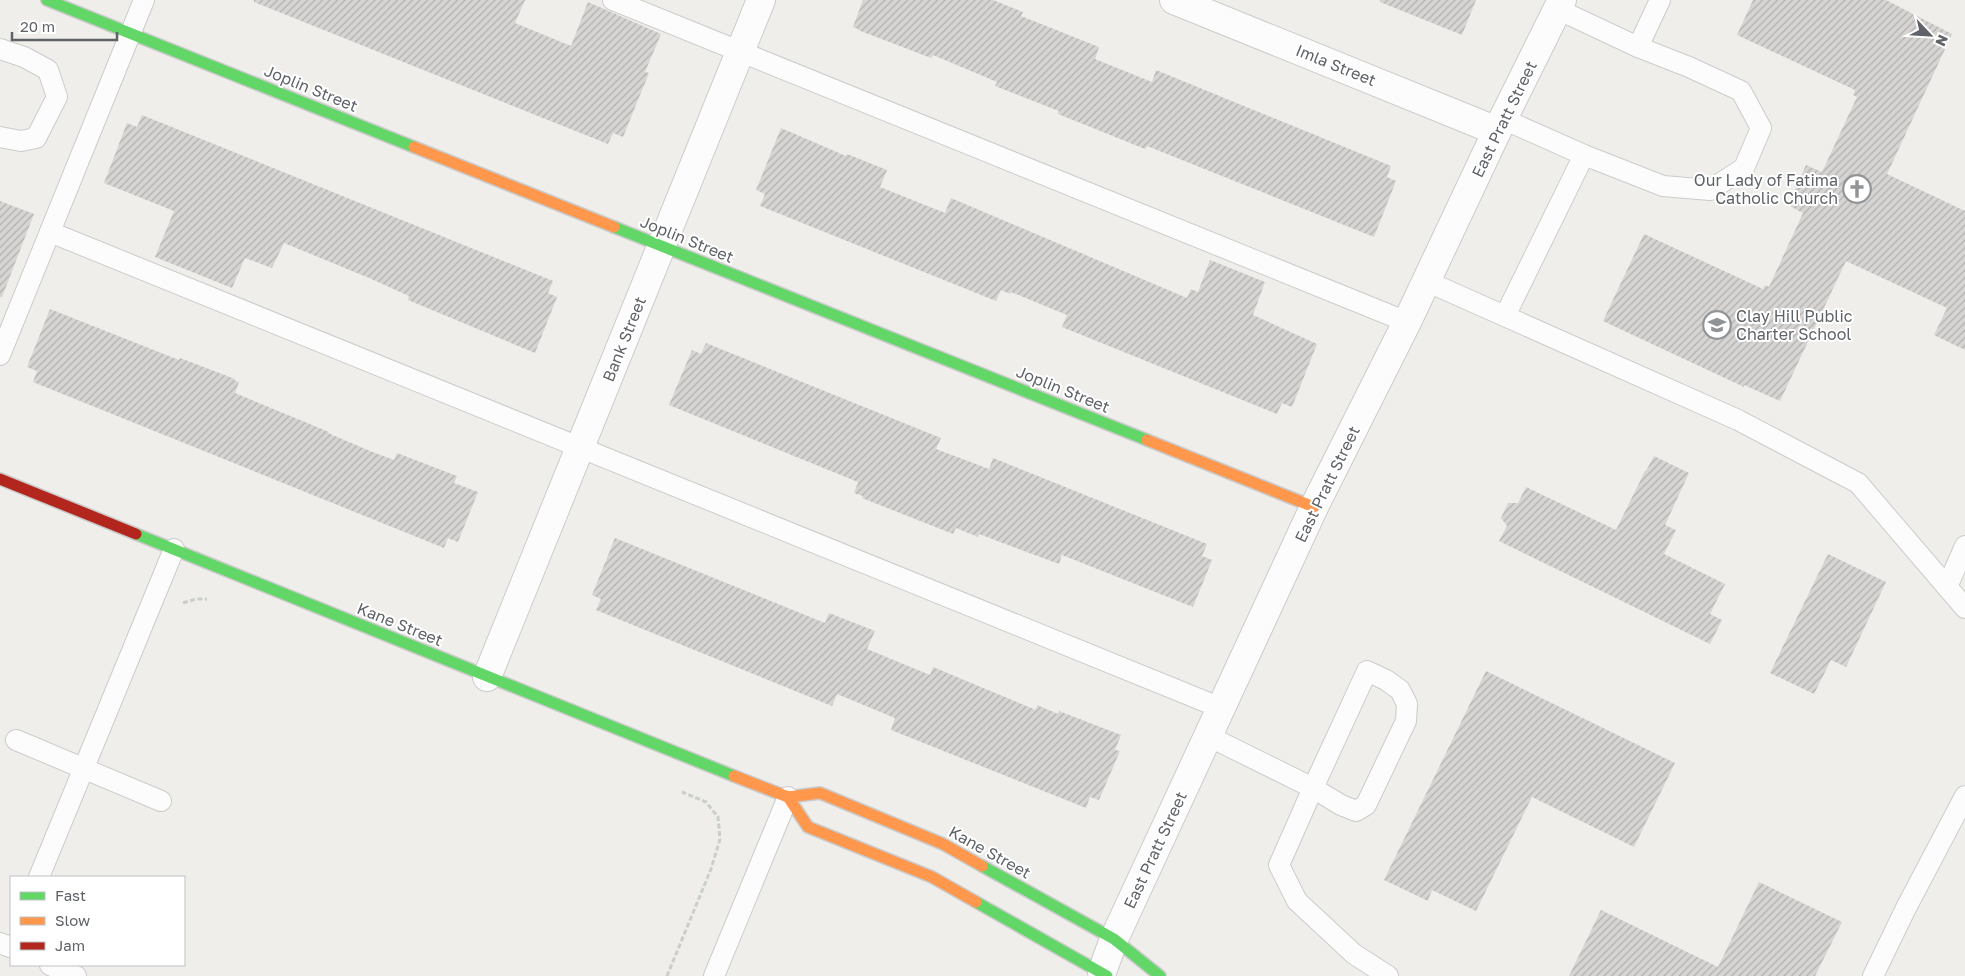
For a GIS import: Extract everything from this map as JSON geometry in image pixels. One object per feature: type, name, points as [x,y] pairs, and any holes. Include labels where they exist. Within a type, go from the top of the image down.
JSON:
[{"type":"main road","name":"Joplin Street","points":[[47,0],[1314,507]]},
{"type":"main road","name":"Kane Street","points":[[0,479],[788,797],[820,793],[943,844],[1114,939],[1160,976]]},
{"type":"main road","points":[[788,797],[808,827],[932,877],[1104,974]]},
{"type":"street","name":"Bank Street","points":[[487,677],[761,0]]},
{"type":"street","name":"Imla Street","points":[[1174,0],[1500,125]]},
{"type":"street","name":"East Pratt Street","points":[[1104,974],[1114,939],[1314,507],[1407,322],[1500,125],[1560,5]]},
{"type":"lane","points":[[0,356],[144,0]]},
{"type":"lane","points":[[613,0],[1407,322]]},
{"type":"lane","points":[[1638,47],[1660,0]]},
{"type":"lane","points":[[1500,125],[1663,186],[1710,190],[1744,168],[1761,128],[1741,92],[1689,67],[1638,47],[1560,5]]},
{"type":"lane","points":[[0,49],[24,57],[48,70],[57,98],[36,138],[21,141],[0,138]]},
{"type":"lane","points":[[1505,316],[1584,155]]},
{"type":"lane","points":[[50,232],[1221,708]]},
{"type":"lane","points":[[1426,280],[1738,420],[1858,483],[1965,608]]},
{"type":"lane","points":[[1947,587],[1965,546]]},
{"type":"lane","points":[[39,876],[174,549]]},
{"type":"lane","points":[[1208,736],[1313,788],[1340,805],[1356,811],[1366,805],[1406,720],[1407,704],[1400,690],[1386,680],[1367,671],[1313,788],[1279,865],[1297,901],[1354,954],[1388,976]]},
{"type":"lane","points":[[16,740],[161,801]]},
{"type":"lane","points":[[1873,976],[1906,908],[1965,796]]},
{"type":"lane","points":[[714,976],[788,797]]},
{"type":"lane","points":[[52,966],[76,976]]},
{"type":"path","points":[[180,604],[207,598],[216,602]]},
{"type":"path","points":[[668,976],[711,869],[720,839],[718,817],[706,802],[678,790]]},
{"type":"building","points":[[254,0],[525,0],[515,23],[571,46],[588,2],[661,34],[645,72],[649,73],[623,137],[613,133],[608,144],[254,2]]},
{"type":"building","points":[[863,0],[993,0],[1023,12],[1021,16],[1099,47],[1095,59],[1152,82],[1156,70],[1391,166],[1387,177],[1396,181],[1374,237],[1147,146],[1145,149],[1058,114],[1059,111],[995,86],[997,82],[933,55],[931,58],[858,30],[853,27]]},
{"type":"building","points":[[1380,0],[1476,0],[1462,35],[1380,2]]},
{"type":"building","name":"Our Lady of Fatima Catholic Church","points":[[1753,0],[1886,0],[1952,34],[1887,174],[1965,211],[1965,350],[1934,335],[1947,308],[1846,261],[1780,401],[1744,385],[1744,387],[1603,321],[1644,234],[1763,289],[1765,285],[1769,287],[1803,213],[1788,205],[1806,165],[1822,172],[1857,97],[1853,95],[1855,90],[1737,35]]},
{"type":"building","points":[[142,115],[553,281],[548,293],[557,297],[535,353],[408,300],[409,296],[284,243],[272,268],[245,258],[232,288],[155,257],[174,211],[104,183],[127,123],[137,127]]},
{"type":"building","points":[[781,128],[846,156],[847,154],[887,170],[880,187],[945,213],[951,198],[1187,298],[1191,289],[1198,292],[1210,260],[1265,282],[1253,315],[1317,344],[1292,407],[1282,403],[1277,414],[1062,327],[1067,315],[1011,292],[1010,294],[1001,290],[996,301],[760,206],[765,194],[756,190]]},
{"type":"building","points":[[0,201],[34,214],[2,297],[0,297]]},
{"type":"building","points":[[50,309],[179,360],[180,358],[235,379],[239,382],[235,393],[370,451],[394,460],[397,453],[457,476],[454,483],[478,492],[458,542],[448,538],[444,548],[33,382],[37,371],[27,367]]},
{"type":"building","points":[[706,343],[941,438],[936,449],[989,469],[993,458],[1207,544],[1202,556],[1212,560],[1193,607],[1062,555],[1059,564],[979,534],[978,537],[956,528],[953,534],[862,498],[863,496],[854,493],[858,482],[669,405],[692,350],[701,354]]},
{"type":"building","points":[[1654,456],[1689,473],[1665,525],[1676,530],[1664,554],[1725,584],[1710,614],[1722,620],[1710,644],[1499,541],[1507,526],[1501,518],[1508,503],[1518,503],[1526,487],[1616,530]]},
{"type":"building","points":[[615,538],[825,623],[829,613],[875,631],[867,649],[930,675],[933,667],[1036,710],[1037,705],[1058,714],[1059,711],[1121,735],[1115,750],[1120,751],[1099,800],[1090,797],[1086,808],[891,730],[895,718],[837,694],[832,706],[596,610],[601,599],[592,595]]},
{"type":"building","points":[[1828,554],[1886,582],[1846,667],[1831,660],[1814,694],[1770,673]]},
{"type":"building","points":[[1486,671],[1675,763],[1634,847],[1532,797],[1476,911],[1432,890],[1428,901],[1384,880]]},
{"type":"building","points":[[1759,882],[1842,922],[1815,976],[1569,976],[1601,910],[1718,967]]},
{"type":"traffic: fast","points":[[47,0],[414,147]]},
{"type":"traffic: fast","points":[[614,227],[1147,440]]},
{"type":"traffic: fast","points":[[136,534],[734,776]]},
{"type":"traffic: fast","points":[[982,866],[1114,939],[1160,976]]},
{"type":"traffic: fast","points":[[976,902],[1107,976]]},
{"type":"traffic: slow","points":[[414,147],[614,227]]},
{"type":"traffic: slow","points":[[1147,440],[1314,507]]},
{"type":"traffic: slow","points":[[734,776],[788,797],[820,793],[943,844],[982,866]]},
{"type":"traffic: slow","points":[[788,797],[808,827],[932,877],[976,902]]},
{"type":"traffic: jam","points":[[0,479],[136,534]]},
{"type":"place","name":"Our Lady of Fatima Catholic Church","points":[[1857,189]]},
{"type":"place","name":"Clay Hill Public Charter School","points":[[1717,325]]}]
